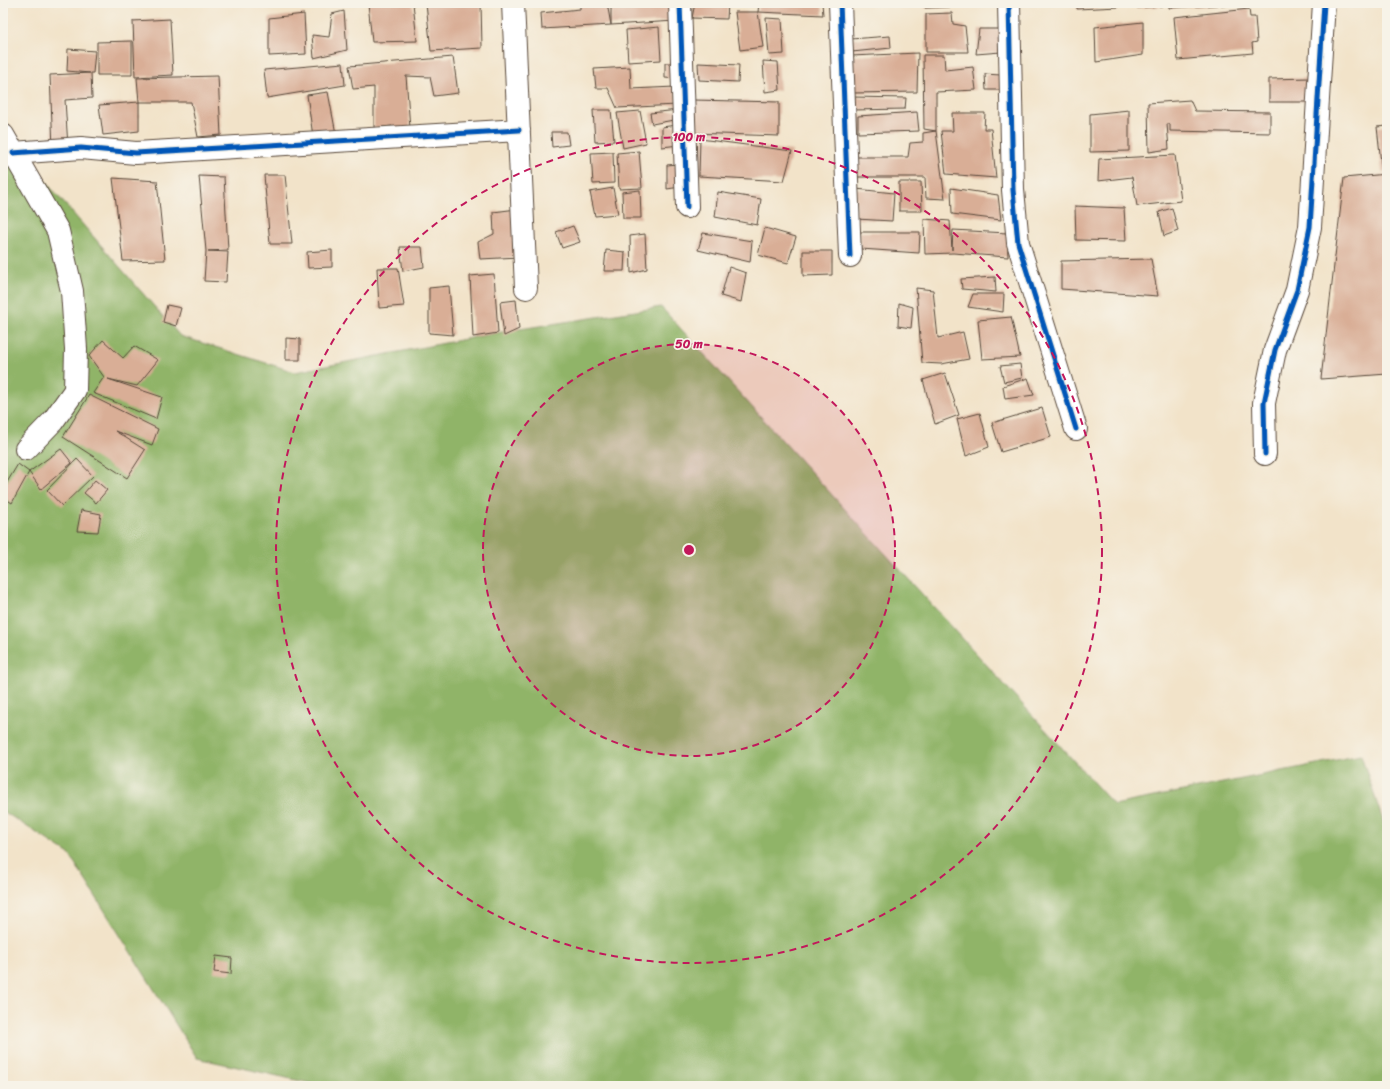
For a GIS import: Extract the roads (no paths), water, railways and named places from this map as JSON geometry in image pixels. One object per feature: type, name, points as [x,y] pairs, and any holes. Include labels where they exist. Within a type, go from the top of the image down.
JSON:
[{"type":"street","points":[[513,3],[526,288]]},
{"type":"street","points":[[680,3],[687,207]]},
{"type":"street","points":[[840,3],[850,256]]},
{"type":"street","points":[[1009,3],[1013,190],[1018,243],[1076,429]]},
{"type":"street","points":[[1265,454],[1264,403],[1275,350],[1297,290],[1310,227],[1324,3]]},
{"type":"street","points":[[8,144],[136,153],[519,130]]},
{"type":"street","points":[[8,144],[58,231],[72,291],[76,349],[75,390],[53,421],[26,449]]}]
